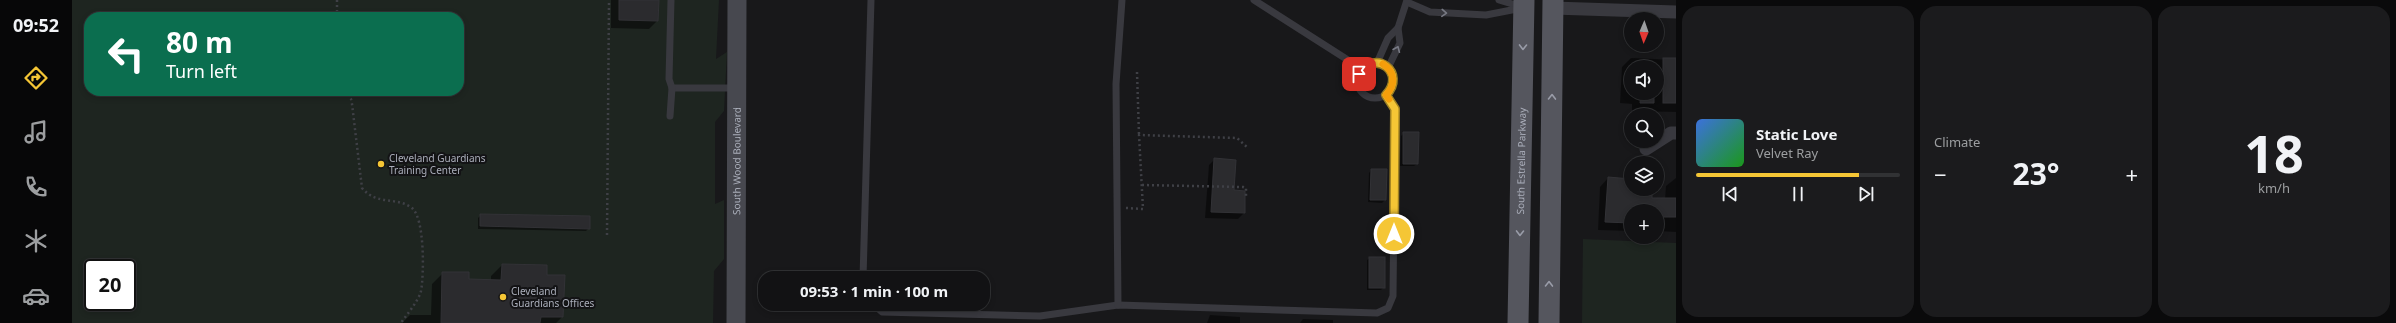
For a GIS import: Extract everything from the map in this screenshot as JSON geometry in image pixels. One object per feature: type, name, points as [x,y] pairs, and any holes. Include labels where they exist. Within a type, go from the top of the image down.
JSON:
[{"type":"main road","points":[[1524,4],[1553,4],[1548,323]]},
{"type":"main road","name":"South Estrella Parkway","points":[[1518,323],[1524,4]]},
{"type":"street","name":"South Wood Boulevard","points":[[736,323],[737,0]]},
{"type":"street","points":[[1553,4],[1676,12]]},
{"type":"street","points":[[1646,149],[1671,133],[1676,132]]},
{"type":"lane","points":[[670,116],[672,88],[669,80],[671,0]]},
{"type":"lane","points":[[863,271],[871,0]]},
{"type":"lane","points":[[1118,305],[1116,84],[1122,0]]},
{"type":"lane","points":[[1254,0],[1362,69]]},
{"type":"lane","points":[[1499,0],[1524,4]]},
{"type":"lane","points":[[1377,62],[1388,38],[1398,28],[1409,1],[1430,12],[1486,15],[1524,4]]},
{"type":"lane","points":[[1388,68],[1400,43],[1398,28]]},
{"type":"lane","points":[[1377,62],[1388,68],[1392,73],[1393,85],[1386,95],[1374,98],[1364,94],[1360,90],[1357,79],[1362,69],[1371,63],[1377,62]]},
{"type":"lane","points":[[672,88],[737,88]]},
{"type":"lane","points":[[881,311],[1040,316],[1118,305],[1376,313],[1388,308],[1393,296],[1395,109],[1386,95]]},
{"type":"path","points":[[337,0],[337,12]]},
{"type":"path","points":[[607,235],[609,0]]},
{"type":"path","points":[[1118,208],[1143,209],[1137,72]]},
{"type":"path","points":[[348,96],[352,104],[362,188],[372,197],[412,208],[421,223],[420,292],[402,323]]},
{"type":"path","points":[[1139,135],[1237,138],[1248,148]]},
{"type":"path","points":[[1142,185],[1243,187],[1246,188],[1246,196]]},
{"type":"shaded area","name":"Cleveland Guardians Training Center","points":[[72,0],[719,0],[716,59],[727,52],[724,111],[715,122],[715,204],[724,200],[724,259],[714,271],[713,323],[72,323]]},
{"type":"shaded area","points":[[1583,239],[1624,241],[1624,244],[1676,243],[1676,323],[1582,323]]},
{"type":"building","points":[[619,0],[659,0],[658,21],[619,20]]},
{"type":"building","points":[[1663,58],[1676,58],[1676,103],[1663,103]]},
{"type":"building","points":[[1640,100],[1654,100],[1654,103],[1640,103]]},
{"type":"building","points":[[1403,132],[1419,132],[1418,164],[1403,164]]},
{"type":"building","points":[[1214,158],[1236,160],[1234,190],[1245,191],[1245,213],[1211,212]]},
{"type":"building","points":[[1371,169],[1387,169],[1386,200],[1370,200]]},
{"type":"building","points":[[1608,177],[1624,178],[1624,196],[1676,198],[1676,217],[1664,217],[1664,204],[1624,204],[1624,223],[1605,222]]},
{"type":"building","points":[[480,214],[590,216],[590,229],[480,226]]},
{"type":"building","points":[[1369,257],[1385,257],[1385,288],[1369,288]]},
{"type":"building","name":"Cleveland Guardians Offices","points":[[502,264],[547,265],[547,275],[565,275],[563,317],[541,317],[540,323],[441,323],[442,272],[469,272],[469,279],[501,280]]},
{"type":"slow traffic","points":[[1383,64],[1392,73],[1393,85],[1386,95],[1389,99]]},
{"type":"place","name":"Cleveland Guardians Training Center","points":[[381,164]]},
{"type":"place","name":"Cleveland Guardians Offices","points":[[503,297]]},
{"type":"route","points":[[1359,74],[1366,65],[1377,62],[1383,64],[1392,73],[1393,85],[1386,95],[1395,109],[1394,234]]}]
